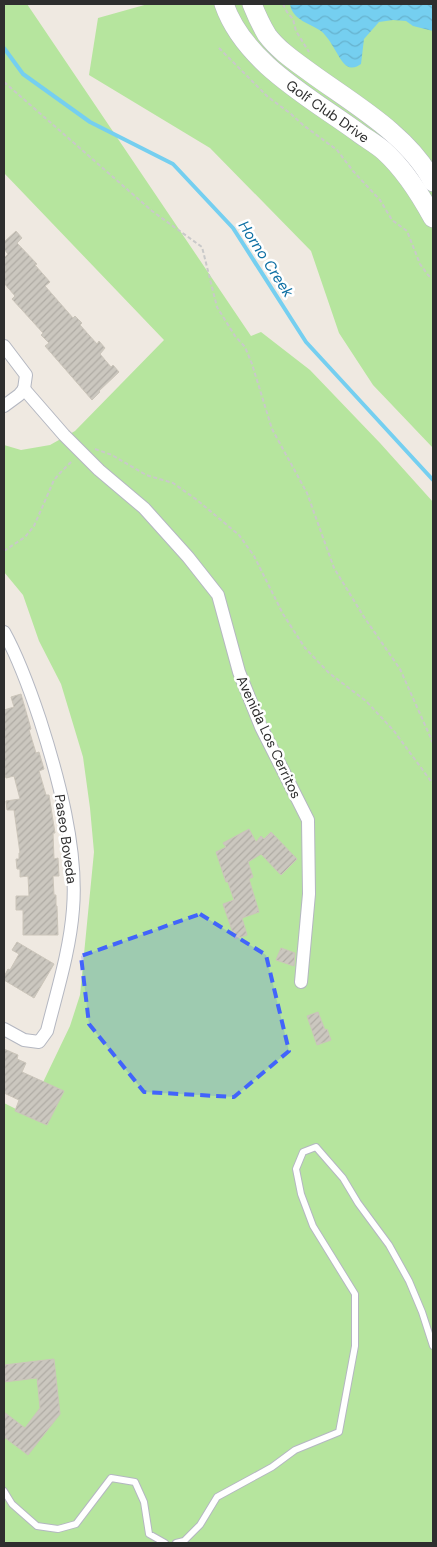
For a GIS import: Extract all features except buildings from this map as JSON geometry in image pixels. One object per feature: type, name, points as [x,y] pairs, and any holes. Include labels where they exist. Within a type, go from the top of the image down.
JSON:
[{"type":"street","name":"Golf Club Drive","points":[[224,4],[241,37],[252,50],[280,76],[383,150],[403,170],[433,218]]},
{"type":"street","name":"Golf Club Drive","points":[[252,4],[268,36],[292,59],[401,139],[427,170],[433,182]]},
{"type":"street","points":[[4,346],[26,376],[24,389],[4,406]]},
{"type":"street","name":"Avenida Los Cerritos","points":[[24,389],[64,435],[99,470],[144,508],[188,557],[218,595],[239,672],[261,726],[308,820],[309,894],[301,982]]},
{"type":"street","name":"Paseo Boveda","points":[[4,632],[13,648],[31,694],[54,762],[67,824],[73,865],[73,908],[67,948],[47,1031],[39,1042],[24,1040],[4,1029]]},
{"type":"lane","points":[[176,1543],[184,1541],[200,1525],[216,1497],[272,1467],[295,1450],[339,1432],[355,1346],[355,1294],[313,1226],[301,1194],[296,1169],[303,1152],[316,1147],[343,1178],[388,1245],[409,1280],[433,1346]]},
{"type":"lane","points":[[4,1491],[12,1504],[37,1526],[58,1529],[76,1524],[111,1478],[135,1482],[144,1502],[149,1534],[165,1543]]},
{"type":"path","points":[[219,48],[268,97],[337,150],[380,200],[392,220],[407,231],[420,264],[433,279]]},
{"type":"path","points":[[4,82],[152,211],[202,247],[217,307],[235,336],[245,347],[272,429],[307,494],[334,568],[364,617],[400,669],[433,744]]},
{"type":"path","points":[[4,551],[25,537],[34,526],[54,480],[60,473],[75,458],[95,449],[112,454],[146,475],[173,483],[198,500],[239,535],[254,556],[283,614],[305,648],[329,673],[366,701],[394,731],[433,784]]},
{"type":"highlighted area","points":[[200,914],[266,955],[289,1051],[234,1097],[144,1092],[89,1024],[81,956]]},
{"type":"green space","points":[[4,4],[27,4],[251,336],[261,332],[310,370],[433,502],[433,1543],[4,1543],[4,1103],[18,1110],[35,1099],[70,1026],[80,995],[94,852],[83,757],[61,684],[39,641],[23,595],[4,572],[4,445],[21,450],[50,445],[75,431],[164,340],[4,173]]},
{"type":"green space","points":[[148,4],[433,4],[433,448],[373,385],[339,333],[311,251],[210,148],[89,75],[98,18]]},
{"type":"water","points":[[290,4],[433,4],[433,31],[413,26],[406,21],[379,22],[364,39],[361,64],[351,67],[341,60],[321,31],[302,21],[294,14]]},
{"type":"waterway","name":"Horno Creek","points":[[4,48],[23,74],[90,122],[173,164],[233,228],[306,342],[433,480]]}]
